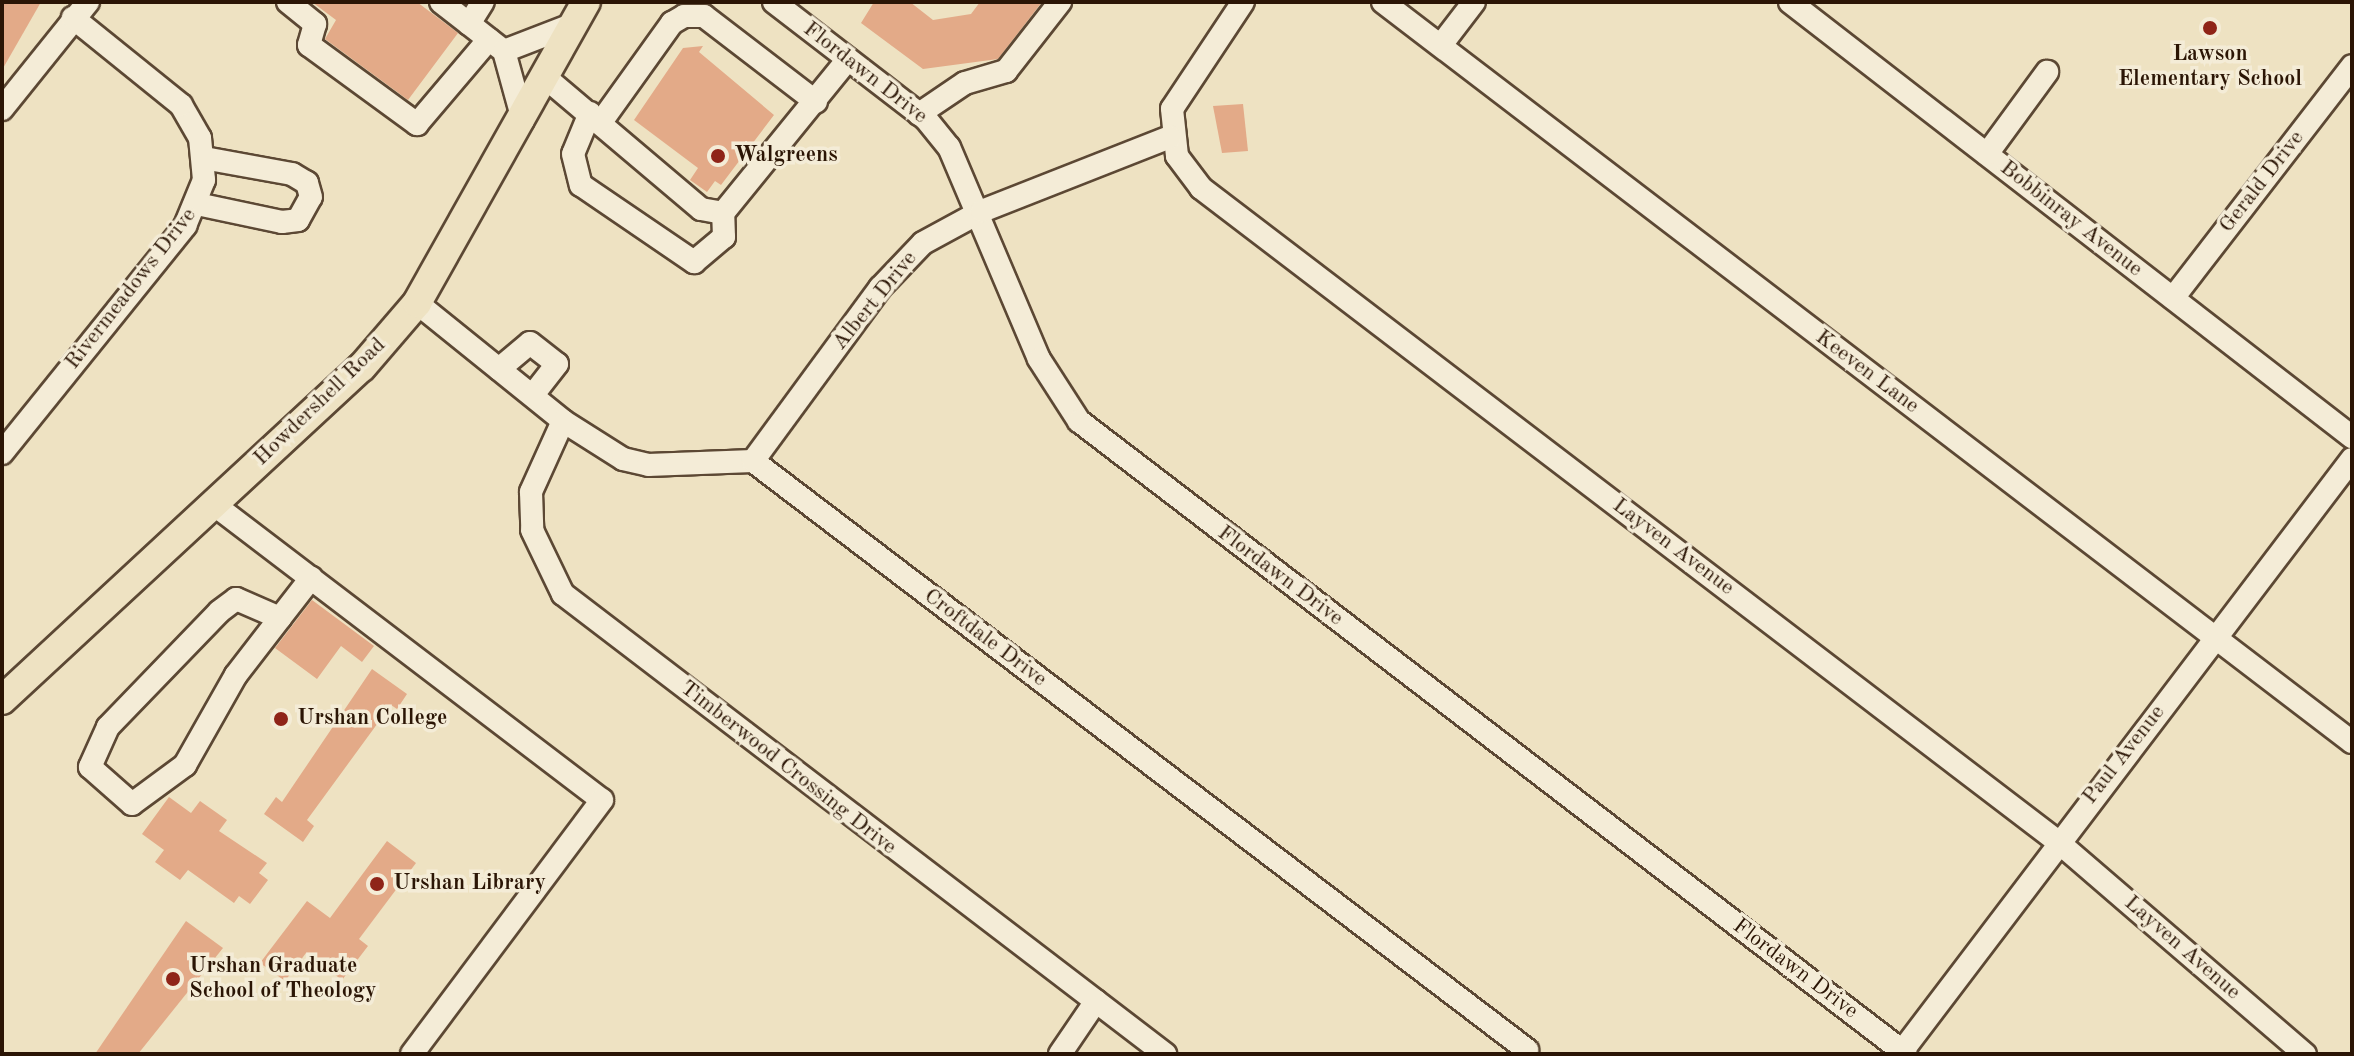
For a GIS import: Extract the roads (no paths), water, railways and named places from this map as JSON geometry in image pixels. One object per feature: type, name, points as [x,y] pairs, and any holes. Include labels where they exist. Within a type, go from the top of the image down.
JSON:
[{"type":"main road","name":"Howdershell Road","points":[[2,700],[362,367],[417,303],[523,120],[580,13]]},
{"type":"street","points":[[288,2],[315,24],[309,45],[417,124],[497,45],[580,13]]},
{"type":"street","points":[[441,2],[497,45],[523,120]]},
{"type":"street","points":[[469,24],[483,2]]},
{"type":"street","points":[[919,114],[965,83],[1006,71],[1060,2]]},
{"type":"street","points":[[1170,137],[1172,109],[1189,75],[1243,2]]},
{"type":"street","name":"Keeven Lane","points":[[1383,2],[2352,742]]},
{"type":"street","points":[[1441,45],[1474,2]]},
{"type":"street","name":"Bobbinray Avenue","points":[[1790,2],[2352,437]]},
{"type":"street","name":"Flordawn Drive","points":[[780,4],[919,114],[949,147],[982,211],[1039,359],[1060,399],[1096,437],[1903,1053]]},
{"type":"street","points":[[2,109],[80,10],[181,105],[204,158],[292,174],[307,183],[311,197],[298,220],[282,222],[197,204]]},
{"type":"street","points":[[546,78],[596,118],[712,211],[724,237],[694,262],[581,185],[573,154],[596,118],[672,23],[684,16],[704,16],[816,102]]},
{"type":"street","points":[[712,211],[816,102],[848,59]]},
{"type":"street","name":"Gerald Drive","points":[[2173,298],[2352,66]]},
{"type":"street","points":[[1987,154],[2047,72]]},
{"type":"street","name":"Albert Drive","points":[[753,461],[902,262],[982,211],[1170,137]]},
{"type":"street","name":"Layven Avenue","points":[[1170,137],[1201,188],[2057,841],[2305,1054]]},
{"type":"street","name":"Rivermeadows Drive","points":[[2,453],[197,204],[204,158]]},
{"type":"street","points":[[417,303],[563,421],[623,459],[648,465],[753,461]]},
{"type":"street","points":[[499,369],[530,343],[557,364],[533,395]]},
{"type":"street","name":"Timberwood Crossing Drive","points":[[563,421],[531,492],[532,530],[563,594],[1165,1054]]},
{"type":"street","name":"Paul Avenue","points":[[1903,1053],[2057,841],[2352,459]]},
{"type":"street","name":"Croftdale Drive","points":[[753,461],[1527,1050]]},
{"type":"street","points":[[212,503],[602,800],[412,1054]]},
{"type":"street","points":[[280,618],[236,599],[219,612],[108,727],[90,767],[132,804],[185,765],[236,675],[311,578]]},
{"type":"street","points":[[1060,1054],[1096,1001]]},
{"type":"place","name":"Lawson Elementary School","points":[[2210,28]]},
{"type":"place","name":"Walgreens","points":[[718,156]]},
{"type":"place","name":"Urshan College","points":[[281,719]]},
{"type":"place","name":"Urshan Library","points":[[377,884]]},
{"type":"place","name":"Urshan Graduate School of Theology","points":[[173,979]]}]
